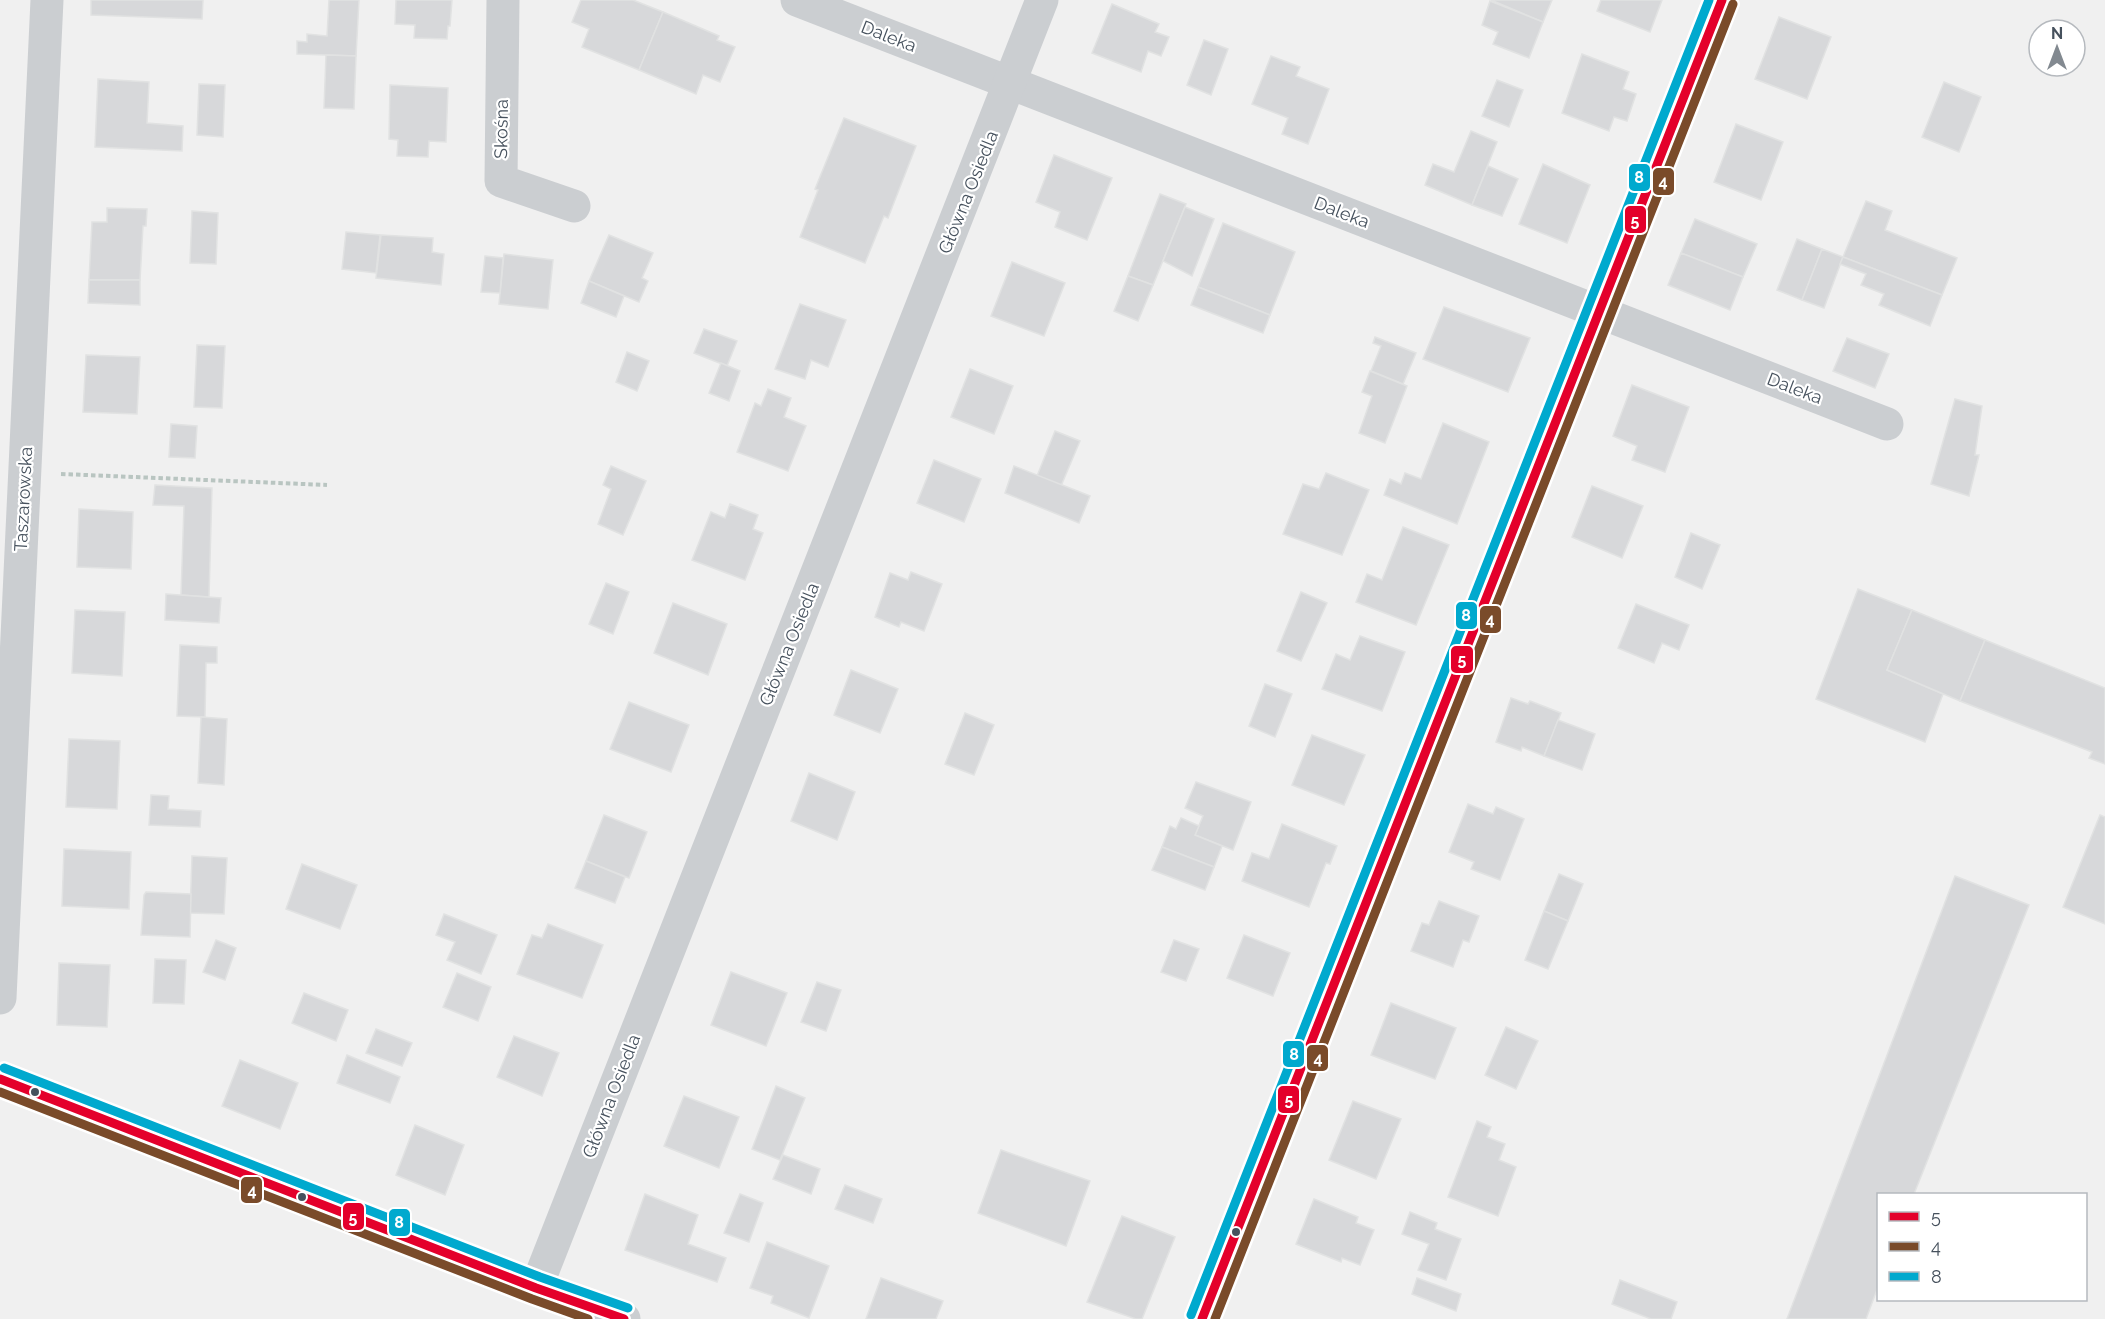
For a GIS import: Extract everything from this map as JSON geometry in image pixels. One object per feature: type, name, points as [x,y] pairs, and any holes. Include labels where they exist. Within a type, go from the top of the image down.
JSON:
[{"type":"street","name":"Taszarowska","points":[[0,998],[47,0]]},
{"type":"street","name":"Skośna","points":[[503,0],[501,181],[574,206]]},
{"type":"street","name":"Daleka","points":[[797,0],[1887,424]]},
{"type":"street","name":"Główna Osiedla","points":[[536,1288],[1042,0]]},
{"type":"street","points":[[1202,1319],[1722,0]]},
{"type":"street","points":[[0,1079],[536,1288],[624,1319]]},
{"type":"path","points":[[25,474],[87,474],[327,485]]},
{"type":"building","points":[[91,0],[203,0],[202,19],[91,15]]},
{"type":"building","points":[[329,0],[359,0],[356,56],[297,54],[297,41],[307,42],[307,34],[327,36]]},
{"type":"building","points":[[396,0],[452,0],[447,39],[414,38],[415,25],[395,24]]},
{"type":"building","points":[[581,0],[633,0],[663,12],[639,70],[582,47],[589,29],[572,22]]},
{"type":"building","points":[[1491,0],[1552,0],[1543,22]]},
{"type":"building","points":[[1601,0],[1662,0],[1650,32],[1597,11]]},
{"type":"building","points":[[1490,1],[1543,22],[1529,58],[1493,44],[1498,32],[1482,25]]},
{"type":"building","points":[[1112,4],[1159,24],[1155,32],[1169,37],[1161,56],[1148,51],[1141,72],[1092,53]]},
{"type":"building","points":[[663,12],[719,36],[717,40],[735,47],[720,82],[703,75],[696,94],[639,70]]},
{"type":"building","points":[[1779,17],[1831,37],[1807,99],[1755,79]]},
{"type":"building","points":[[1204,40],[1228,49],[1211,95],[1187,85]]},
{"type":"building","points":[[1582,54],[1629,72],[1623,89],[1636,94],[1627,121],[1614,117],[1609,131],[1562,113]]},
{"type":"building","points":[[326,55],[356,56],[354,109],[324,108]]},
{"type":"building","points":[[1271,56],[1300,67],[1296,76],[1329,89],[1308,144],[1282,134],[1288,118],[1252,104]]},
{"type":"building","points":[[98,79],[149,82],[147,123],[183,126],[182,151],[95,147]]},
{"type":"building","points":[[1497,80],[1523,90],[1509,127],[1482,116]]},
{"type":"building","points":[[1944,82],[1981,97],[1959,152],[1922,137]]},
{"type":"building","points":[[199,84],[225,85],[223,137],[197,135]]},
{"type":"building","points":[[390,85],[448,88],[446,142],[429,141],[428,157],[397,156],[398,140],[389,139]]},
{"type":"building","points":[[844,118],[916,146],[888,218],[884,216],[865,263],[800,237],[818,190],[815,189]]},
{"type":"building","points":[[1736,124],[1783,142],[1761,200],[1714,182]]},
{"type":"building","points":[[1471,131],[1497,142],[1472,205],[1425,185],[1433,164],[1454,172]]},
{"type":"building","points":[[1054,155],[1112,178],[1087,240],[1055,227],[1060,212],[1036,202]]},
{"type":"building","points":[[1543,164],[1590,185],[1567,243],[1519,224]]},
{"type":"building","points":[[1488,166],[1518,179],[1502,216],[1472,205]]},
{"type":"building","points":[[1160,194],[1186,204],[1153,285],[1128,276]]},
{"type":"building","points":[[1866,201],[1892,211],[1885,230],[1957,258],[1942,295],[1843,257]]},
{"type":"building","points":[[1185,207],[1214,219],[1192,276],[1163,261]]},
{"type":"building","points":[[107,208],[147,209],[146,226],[143,226],[140,280],[89,280],[92,222],[107,222]]},
{"type":"building","points":[[192,211],[218,213],[216,264],[190,263]]},
{"type":"building","points":[[1695,219],[1757,244],[1743,277],[1681,253]]},
{"type":"building","points":[[1223,223],[1295,252],[1270,315],[1198,287]]},
{"type":"building","points":[[346,232],[380,235],[376,273],[342,269]]},
{"type":"building","points":[[381,235],[433,238],[432,252],[444,254],[441,285],[376,278]]},
{"type":"building","points":[[609,235],[653,253],[642,278],[648,281],[639,302],[589,281]]},
{"type":"building","points":[[1797,239],[1822,249],[1802,300],[1777,290]]},
{"type":"building","points":[[1822,249],[1843,257],[1824,308],[1802,300]]},
{"type":"building","points":[[1681,253],[1743,277],[1730,310],[1668,285]]},
{"type":"building","points":[[504,254],[553,260],[548,309],[499,304]]},
{"type":"building","points":[[485,256],[503,258],[500,293],[481,292]]},
{"type":"building","points":[[1843,257],[1942,295],[1930,326],[1879,305],[1884,294],[1861,285],[1866,274],[1840,264]]},
{"type":"building","points":[[1012,262],[1065,283],[1044,336],[991,316]]},
{"type":"building","points":[[1128,276],[1153,285],[1138,321],[1114,311]]},
{"type":"building","points":[[89,280],[140,280],[140,305],[88,303]]},
{"type":"building","points":[[589,281],[624,296],[616,317],[581,303]]},
{"type":"building","points":[[1198,287],[1270,315],[1263,333],[1191,305]]},
{"type":"building","points":[[800,304],[846,320],[828,367],[811,360],[805,379],[775,369]]},
{"type":"building","points":[[1444,307],[1530,338],[1508,392],[1423,359]]},
{"type":"building","points":[[704,329],[737,341],[727,366],[694,353]]},
{"type":"building","points":[[1375,337],[1416,353],[1403,384],[1371,371],[1381,346],[1373,343]]},
{"type":"building","points":[[1847,338],[1889,354],[1875,388],[1833,371]]},
{"type":"building","points":[[197,345],[225,346],[222,408],[194,407]]},
{"type":"building","points":[[627,352],[649,361],[637,391],[616,382]]},
{"type":"building","points":[[86,355],[140,357],[137,414],[83,412]]},
{"type":"building","points":[[721,363],[740,371],[729,401],[709,393]]},
{"type":"building","points":[[970,369],[1013,386],[994,434],[951,417]]},
{"type":"building","points":[[1370,371],[1407,386],[1385,443],[1359,433],[1372,396],[1362,392]]},
{"type":"building","points":[[1632,385],[1689,407],[1665,472],[1632,460],[1637,446],[1613,436]]},
{"type":"building","points":[[768,389],[791,398],[784,417],[806,426],[788,471],[737,452],[755,403],[761,406]]},
{"type":"building","points":[[1955,399],[1982,406],[1975,455],[1979,455],[1969,496],[1931,484]]},
{"type":"building","points":[[1443,423],[1489,442],[1457,524],[1384,495],[1390,479],[1401,484],[1405,473],[1421,479]]},
{"type":"building","points":[[171,424],[197,426],[195,458],[169,457]]},
{"type":"building","points":[[1055,431],[1080,441],[1061,486],[1037,476]]},
{"type":"building","points":[[934,460],[981,479],[964,522],[917,503]]},
{"type":"building","points":[[611,466],[646,481],[623,535],[598,524],[611,489],[603,485]]},
{"type":"building","points":[[1014,466],[1090,496],[1079,523],[1005,493]]},
{"type":"building","points":[[1326,473],[1369,490],[1342,555],[1283,534],[1303,484],[1319,489]]},
{"type":"building","points":[[155,485],[212,488],[209,597],[181,595],[184,506],[153,505]]},
{"type":"building","points":[[1592,486],[1643,506],[1622,558],[1572,537]]},
{"type":"building","points":[[730,504],[758,515],[753,529],[763,533],[745,580],[692,560],[711,512],[725,518]]},
{"type":"building","points":[[79,509],[133,512],[131,569],[77,567]]},
{"type":"building","points":[[1403,527],[1449,545],[1416,625],[1356,602],[1367,574],[1382,580]]},
{"type":"building","points":[[1691,533],[1720,545],[1702,589],[1675,577]]},
{"type":"building","points":[[911,572],[942,584],[924,631],[901,622],[899,627],[875,617],[890,573],[908,580]]},
{"type":"building","points":[[606,583],[629,592],[613,634],[589,624]]},
{"type":"building","points":[[1858,589],[1912,610],[1887,670],[1943,694],[1925,742],[1816,699]]},
{"type":"building","points":[[1301,592],[1327,603],[1301,661],[1277,651]]},
{"type":"building","points":[[166,594],[221,598],[219,623],[165,620]]},
{"type":"building","points":[[673,603],[727,624],[708,675],[654,653]]},
{"type":"building","points":[[1636,604],[1689,625],[1679,650],[1662,643],[1654,663],[1618,648]]},
{"type":"building","points":[[75,610],[125,612],[122,676],[72,673]]},
{"type":"building","points":[[1912,610],[1985,640],[1960,701],[1887,670]]},
{"type":"building","points":[[1360,636],[1405,652],[1382,711],[1322,689],[1336,654],[1350,660]]},
{"type":"building","points":[[1985,640],[2105,688],[2105,764],[2089,758],[2092,752],[1960,701]]},
{"type":"building","points":[[180,645],[217,647],[217,663],[206,663],[205,717],[177,716]]},
{"type":"building","points":[[851,670],[898,689],[880,733],[834,715]]},
{"type":"building","points":[[1265,684],[1292,694],[1275,737],[1249,726]]},
{"type":"building","points":[[1511,698],[1528,704],[1530,701],[1561,713],[1544,756],[1522,747],[1521,751],[1496,742]]},
{"type":"building","points":[[629,702],[689,725],[671,772],[610,749]]},
{"type":"building","points":[[965,713],[994,725],[974,775],[945,764]]},
{"type":"building","points":[[201,717],[227,719],[224,785],[198,783]]},
{"type":"building","points":[[1558,720],[1595,734],[1582,770],[1544,756]]},
{"type":"building","points":[[1312,735],[1365,755],[1344,805],[1292,785]]},
{"type":"building","points":[[69,739],[120,741],[117,809],[66,807]]},
{"type":"building","points":[[809,773],[855,792],[837,840],[791,821]]},
{"type":"building","points":[[1196,782],[1251,802],[1233,850],[1195,835],[1203,816],[1185,808]]},
{"type":"building","points":[[151,795],[169,796],[168,809],[201,811],[200,827],[149,825]]},
{"type":"building","points":[[1468,804],[1493,814],[1496,807],[1524,819],[1500,880],[1471,869],[1474,862],[1449,852]]},
{"type":"building","points":[[604,815],[647,832],[629,878],[586,861]]},
{"type":"building","points":[[2100,815],[2105,817],[2105,924],[2063,907]]},
{"type":"building","points":[[1181,818],[1199,826],[1195,835],[1222,846],[1214,867],[1162,847],[1170,826],[1176,829]]},
{"type":"building","points":[[1282,824],[1337,846],[1330,864],[1326,863],[1309,907],[1242,881],[1252,853],[1269,859]]},
{"type":"building","points":[[1162,847],[1214,867],[1205,890],[1152,870]]},
{"type":"building","points":[[64,849],[131,852],[129,909],[62,906]]},
{"type":"building","points":[[192,856],[227,858],[224,914],[190,913]]},
{"type":"building","points":[[586,861],[625,877],[615,903],[575,888]]},
{"type":"building","points":[[302,864],[357,885],[340,929],[286,909]]},
{"type":"building","points":[[1559,874],[1583,884],[1568,921],[1544,911]]},
{"type":"building","points":[[1955,876],[2029,905],[1914,1193],[1877,1193],[1877,1290],[1866,1319],[1787,1319]]},
{"type":"building","points":[[146,892],[191,894],[190,937],[141,935]]},
{"type":"building","points":[[1439,901],[1479,916],[1469,942],[1463,940],[1453,967],[1411,951],[1422,923],[1429,925]]},
{"type":"building","points":[[1544,911],[1568,921],[1548,969],[1525,960]]},
{"type":"building","points":[[444,914],[497,935],[481,974],[447,960],[455,942],[436,935]]},
{"type":"building","points":[[548,924],[603,945],[582,998],[517,974],[532,935],[542,938]]},
{"type":"building","points":[[1244,935],[1290,953],[1273,996],[1227,978]]},
{"type":"building","points":[[216,940],[236,948],[225,980],[203,972]]},
{"type":"building","points":[[1174,940],[1199,949],[1186,981],[1161,972]]},
{"type":"building","points":[[155,959],[186,960],[184,1004],[153,1003]]},
{"type":"building","points":[[59,963],[110,965],[107,1027],[57,1025]]},
{"type":"building","points":[[731,972],[787,993],[766,1046],[711,1025]]},
{"type":"building","points":[[457,973],[491,987],[478,1021],[443,1007]]},
{"type":"building","points":[[817,982],[841,990],[826,1031],[801,1022]]},
{"type":"building","points":[[304,993],[348,1010],[336,1041],[292,1023]]},
{"type":"building","points":[[1391,1003],[1456,1028],[1435,1079],[1371,1055]]},
{"type":"building","points":[[1506,1027],[1538,1041],[1516,1089],[1485,1075]]},
{"type":"building","points":[[376,1029],[412,1043],[402,1066],[366,1053]]},
{"type":"building","points":[[514,1036],[559,1053],[542,1096],[497,1077]]},
{"type":"building","points":[[347,1055],[400,1077],[390,1103],[337,1083]]},
{"type":"building","points":[[240,1060],[298,1083],[280,1129],[222,1106]]},
{"type":"building","points":[[776,1086],[805,1098],[780,1160],[752,1149]]},
{"type":"building","points":[[684,1096],[739,1117],[719,1168],[664,1146]]},
{"type":"building","points":[[1353,1101],[1401,1119],[1376,1179],[1329,1160]]},
{"type":"building","points":[[1477,1121],[1491,1127],[1487,1137],[1505,1144],[1499,1160],[1516,1167],[1498,1216],[1448,1197]]},
{"type":"building","points":[[415,1125],[464,1145],[445,1195],[396,1175]]},
{"type":"building","points":[[1001,1150],[1090,1181],[1066,1246],[978,1213]]},
{"type":"building","points":[[783,1155],[820,1169],[811,1194],[773,1179]]},
{"type":"building","points":[[845,1185],[882,1199],[873,1223],[835,1209]]},
{"type":"building","points":[[645,1194],[698,1215],[688,1244],[726,1258],[717,1282],[625,1250]]},
{"type":"building","points":[[740,1194],[763,1203],[749,1242],[724,1233]]},
{"type":"building","points":[[1314,1199],[1358,1217],[1356,1223],[1374,1230],[1360,1265],[1342,1258],[1341,1262],[1296,1244]]},
{"type":"building","points":[[1410,1212],[1437,1223],[1435,1229],[1461,1239],[1446,1280],[1418,1270],[1429,1244],[1402,1234]]},
{"type":"building","points":[[1122,1216],[1175,1237],[1142,1319],[1087,1302]]},
{"type":"building","points":[[767,1242],[829,1266],[809,1318],[771,1303],[773,1296],[750,1288]]},
{"type":"building","points":[[881,1278],[943,1301],[936,1319],[866,1319]]},
{"type":"building","points":[[1417,1278],[1461,1294],[1456,1311],[1412,1294]]},
{"type":"building","points":[[1620,1280],[1677,1302],[1671,1319],[1651,1319],[1612,1304]]},
{"type":"transit line","name":"8","points":[[1191,1315],[1709,0]]},
{"type":"transit line","name":"5","points":[[1202,1319],[1722,0]]},
{"type":"transit line","name":"4","points":[[1215,1319],[1733,4]]},
{"type":"transit line","name":"8","points":[[4,1068],[540,1277],[628,1308]]},
{"type":"transit line","name":"5","points":[[0,1079],[536,1288],[624,1319]]},
{"type":"transit line","name":"4","points":[[0,1092],[588,1319]]}]
